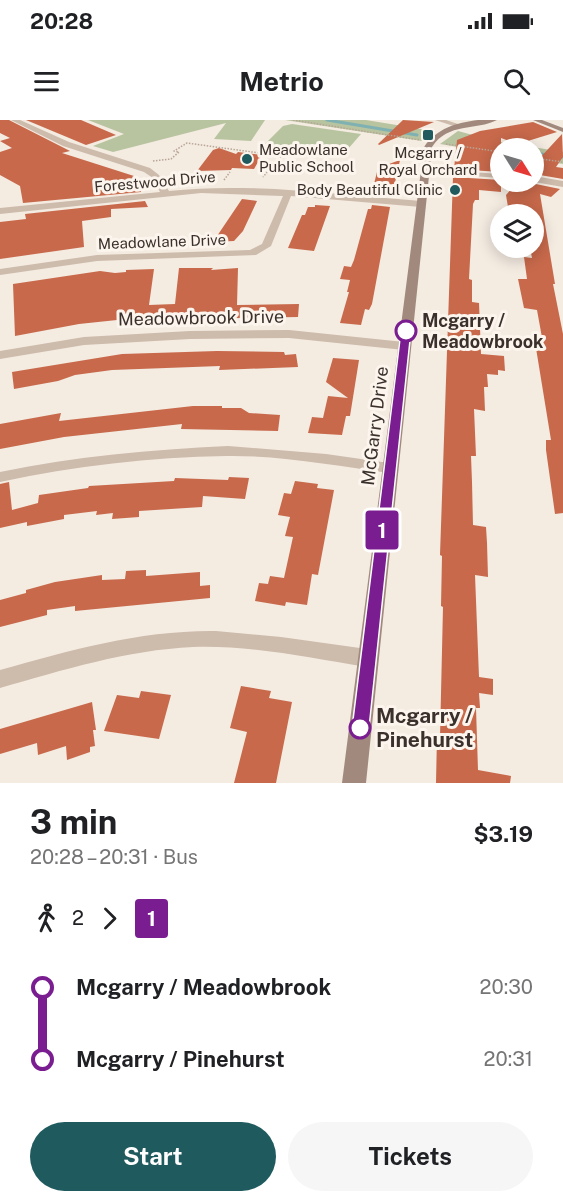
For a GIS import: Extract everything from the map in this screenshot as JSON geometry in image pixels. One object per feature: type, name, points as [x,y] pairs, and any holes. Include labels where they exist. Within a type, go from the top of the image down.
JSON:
[{"type":"street","points":[[14,120],[66,144],[147,170],[156,177],[165,192]]},
{"type":"street","points":[[438,120],[460,126]]},
{"type":"street","name":"McGarry Drive","points":[[354,783],[389,468],[430,142],[446,130],[494,120]]},
{"type":"street","points":[[536,120],[563,130]]},
{"type":"street","points":[[426,171],[490,175]]},
{"type":"street","points":[[544,181],[563,184]]},
{"type":"street","name":"Forestwood Drive","points":[[0,211],[165,192],[217,189],[421,204]]},
{"type":"street","name":"Meadowlane Drive","points":[[0,272],[97,258],[252,253],[266,246],[288,193]]},
{"type":"street","name":"Meadowbrook Drive","points":[[0,355],[84,341],[190,334],[289,334],[404,346]]},
{"type":"street","points":[[0,477],[57,465],[129,456],[228,451],[326,459],[389,468]]},
{"type":"street","points":[[0,679],[103,651],[193,639],[265,642],[368,658]]},
{"type":"path","points":[[293,120],[425,141]]},
{"type":"path","points":[[153,161],[171,159],[179,152],[174,151],[187,143],[281,156],[263,177]]},
{"type":"path","points":[[444,144],[490,150]]},
{"type":"path","points":[[544,159],[563,162]]},
{"type":"green space","points":[[88,120],[265,120],[251,141],[214,139],[226,123],[113,152],[93,146],[124,134]]},
{"type":"green space","points":[[285,120],[366,120],[433,131],[422,141]]},
{"type":"green space","points":[[292,124],[361,134],[348,149],[333,152],[262,147],[283,126]]},
{"type":"green space","points":[[458,131],[490,140],[490,152],[440,144]]},
{"type":"green space","points":[[544,149],[563,152],[563,164],[544,161]]},
{"type":"building","points":[[0,120],[9,120],[70,151],[62,153],[134,176],[141,192],[23,203],[20,186],[0,175],[0,152],[12,148],[0,141],[10,138],[0,133]]},
{"type":"building","points":[[26,120],[81,120],[116,135],[86,145]]},
{"type":"building","points":[[403,120],[434,122],[378,144]]},
{"type":"building","points":[[533,122],[557,132],[538,138],[490,138],[490,171],[454,169],[457,140],[480,131]]},
{"type":"building","points":[[562,134],[563,157],[556,167],[563,168],[563,179],[544,176],[544,153]]},
{"type":"building","points":[[219,148],[236,154],[238,152],[262,155],[254,169],[197,171],[213,150]]},
{"type":"building","points":[[400,160],[392,196],[375,195],[377,184],[374,184],[378,168]]},
{"type":"building","points":[[453,177],[490,179],[490,191],[479,190],[479,200],[475,200],[473,204],[469,279],[472,280],[472,302],[479,303],[481,354],[504,356],[505,371],[498,370],[498,375],[487,374],[488,387],[484,387],[485,411],[474,409],[476,456],[471,456],[473,525],[486,527],[488,577],[475,575],[479,677],[493,679],[493,695],[479,693],[480,708],[476,708],[478,770],[511,776],[510,783],[436,783],[437,736],[440,737],[443,607],[441,606],[442,556],[440,555]]},
{"type":"building","points":[[544,186],[560,189],[551,197],[540,194],[542,204],[508,204],[506,195],[509,192],[544,192]]},
{"type":"building","points":[[242,199],[257,201],[243,231],[234,241],[213,242]]},
{"type":"building","points":[[145,201],[148,207],[111,209],[111,217],[82,221],[84,247],[0,259],[0,222],[26,219],[25,214]]},
{"type":"building","points":[[315,205],[330,206],[314,251],[288,248],[302,215],[305,215],[308,207],[315,207]]},
{"type":"building","points":[[372,205],[390,207],[372,304],[369,310],[365,309],[361,325],[340,323],[350,280],[340,279],[344,266],[351,267],[368,209],[371,209]]},
{"type":"building","points":[[544,218],[563,334],[563,513],[555,514],[546,450],[546,440],[551,440],[535,342],[543,343],[537,310],[524,308],[518,279],[527,279],[524,258],[544,258]]},
{"type":"building","points":[[179,268],[213,268],[211,270],[238,268],[237,305],[299,304],[298,317],[117,320],[79,324],[15,336],[13,284],[100,271],[115,273],[126,272],[126,270],[154,269],[149,305],[175,304]]},
{"type":"building","points":[[217,351],[296,354],[298,367],[219,370],[220,366],[112,370],[75,375],[58,381],[14,389],[12,372],[122,354]]},
{"type":"building","points":[[333,358],[359,360],[350,416],[346,416],[342,435],[308,433],[312,417],[323,418],[328,396],[348,398],[326,382]]},
{"type":"building","points":[[193,406],[222,406],[222,408],[241,408],[249,413],[280,415],[278,431],[181,429],[182,424],[64,437],[0,449],[0,424],[61,413],[59,421]]},
{"type":"building","points":[[229,477],[249,478],[245,499],[203,496],[202,507],[139,511],[139,517],[112,519],[113,513],[96,515],[97,511],[64,515],[64,519],[27,526],[27,522],[0,528],[0,484],[9,482],[12,510],[38,503],[39,495],[89,486],[174,481],[175,478],[228,480]]},
{"type":"building","points":[[295,481],[318,484],[317,488],[334,490],[318,575],[312,574],[307,605],[286,602],[285,606],[255,601],[259,583],[268,584],[270,576],[284,578],[293,537],[285,536],[290,517],[278,515],[284,493],[291,494]]},
{"type":"building","points":[[146,570],[146,576],[200,572],[200,586],[210,585],[210,598],[75,611],[75,606],[47,610],[47,615],[0,627],[0,600],[55,582],[102,575],[102,580],[125,579],[126,571]]},
{"type":"building","points":[[241,686],[271,691],[269,698],[292,702],[276,783],[234,783],[247,732],[230,728]]},
{"type":"building","points":[[141,691],[171,695],[159,739],[104,731],[117,695],[139,698]]},
{"type":"building","points":[[92,702],[96,730],[93,730],[95,746],[90,747],[90,752],[67,760],[66,746],[38,755],[37,743],[0,754],[0,729]]},
{"type":"waterway","points":[[327,120],[417,135]]},
{"type":"waterway","points":[[544,154],[563,157]]},
{"type":"bus line","name":"1","points":[[360,728],[406,331]]},
{"type":"place","name":"Mcgarry / Royal Orchard","points":[[428,135]]},
{"type":"place","name":"Meadowlane Public School","points":[[247,159]]},
{"type":"place","name":"Body Beautiful Clinic","points":[[455,190]]},
{"type":"place","name":"Mcgarry / Meadowbrook","points":[[406,331]]},
{"type":"place","name":"Mcgarry / Pinehurst","points":[[360,728]]}]
